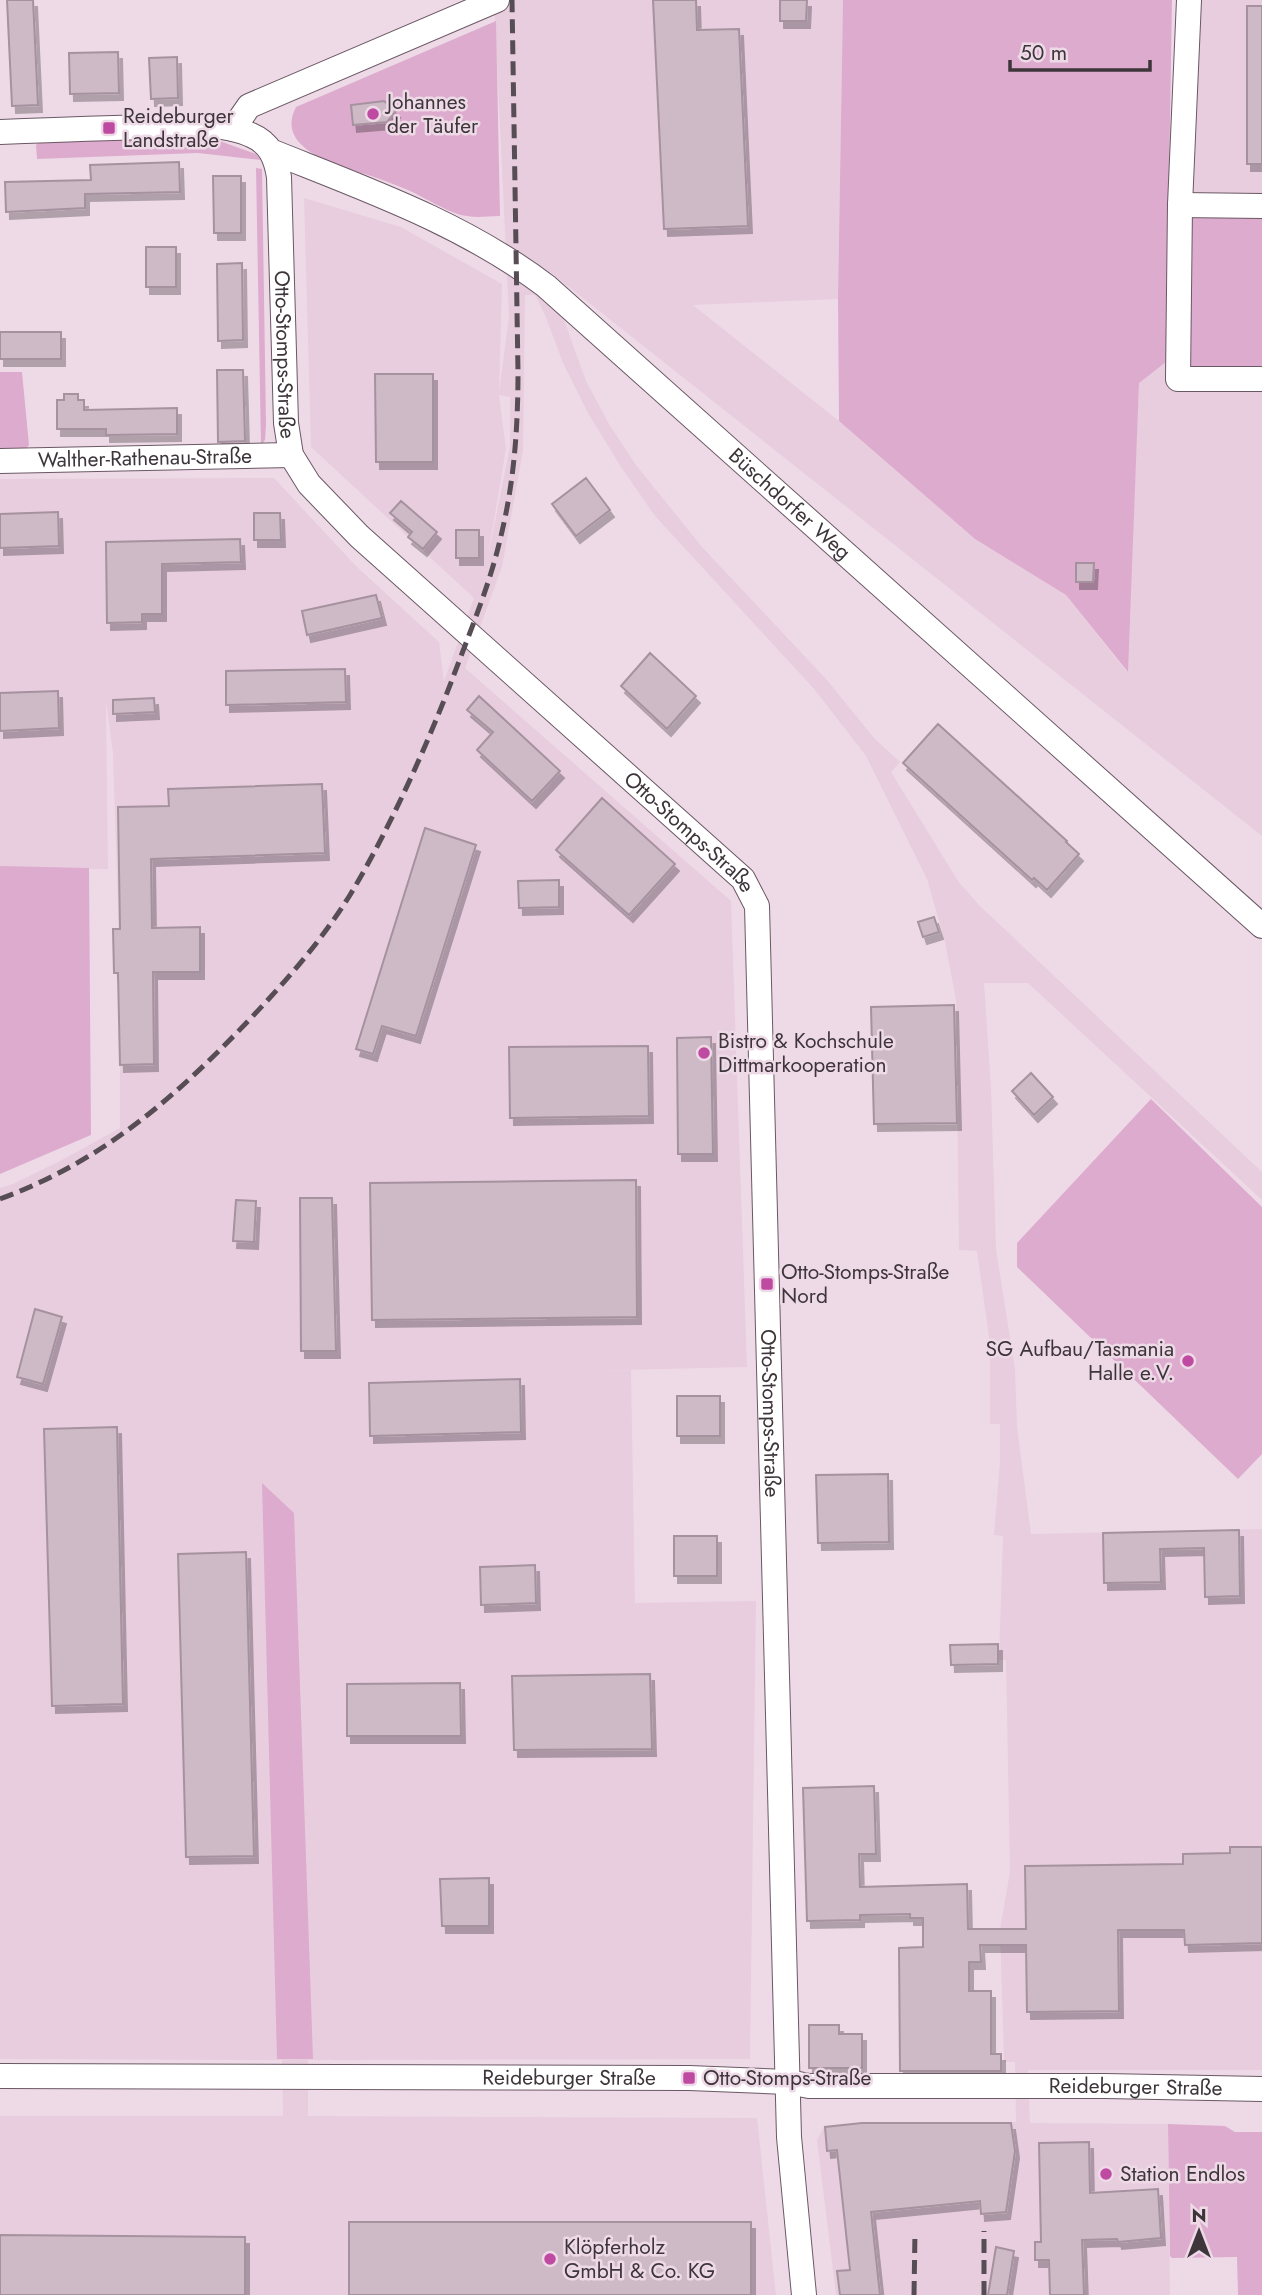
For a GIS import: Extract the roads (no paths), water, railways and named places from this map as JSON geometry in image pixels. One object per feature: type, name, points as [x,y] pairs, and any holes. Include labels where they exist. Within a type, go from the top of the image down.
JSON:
[{"type":"street","points":[[233,129],[249,106],[497,0]]},
{"type":"street","points":[[1189,0],[1180,205],[1178,379],[1262,379]]},
{"type":"street","points":[[0,132],[197,125],[233,129],[251,135],[273,152]]},
{"type":"street","name":"Otto-Stomps-Straße","points":[[273,152],[279,177],[286,423],[291,454],[309,484],[359,536],[743,879],[757,906],[789,2137],[804,2295]]},
{"type":"street","name":"Büschdorfer Weg","points":[[273,152],[427,214],[481,242],[542,283],[1262,926]]},
{"type":"street","points":[[1180,205],[1262,206]]},
{"type":"street","name":"Walther-Rathenau-Straße","points":[[0,461],[291,454]]},
{"type":"street","name":"Reideburger Straße","points":[[0,2076],[688,2078],[788,2082],[809,2086],[1105,2086],[1262,2090]]},
{"type":"railway","points":[[0,1199],[72,1166],[136,1124],[195,1074],[264,1004],[316,944],[350,895],[406,789],[430,734],[490,575],[505,519],[514,456],[518,372],[512,0]]},
{"type":"railway","points":[[984,2231],[984,2295]]},
{"type":"railway","points":[[914,2295],[915,2232]]},
{"type":"place","name":"Johannes der Täufer","points":[[373,114]]},
{"type":"place","name":"Reideburger Landstraße","points":[[109,128]]},
{"type":"place","name":"Bistro & Kochschule Dittmarkooperation","points":[[704,1053]]},
{"type":"place","name":"Otto-Stomps-Straße Nord","points":[[767,1284]]},
{"type":"place","name":"SG Aufbau/Tasmania Halle e.V.","points":[[1188,1361]]},
{"type":"place","name":"Otto-Stomps-Straße","points":[[689,2078]]},
{"type":"place","name":"Station Endlos","points":[[1106,2174]]},
{"type":"place","name":"Klöpferholz GmbH & Co. KG","points":[[550,2259]]}]
